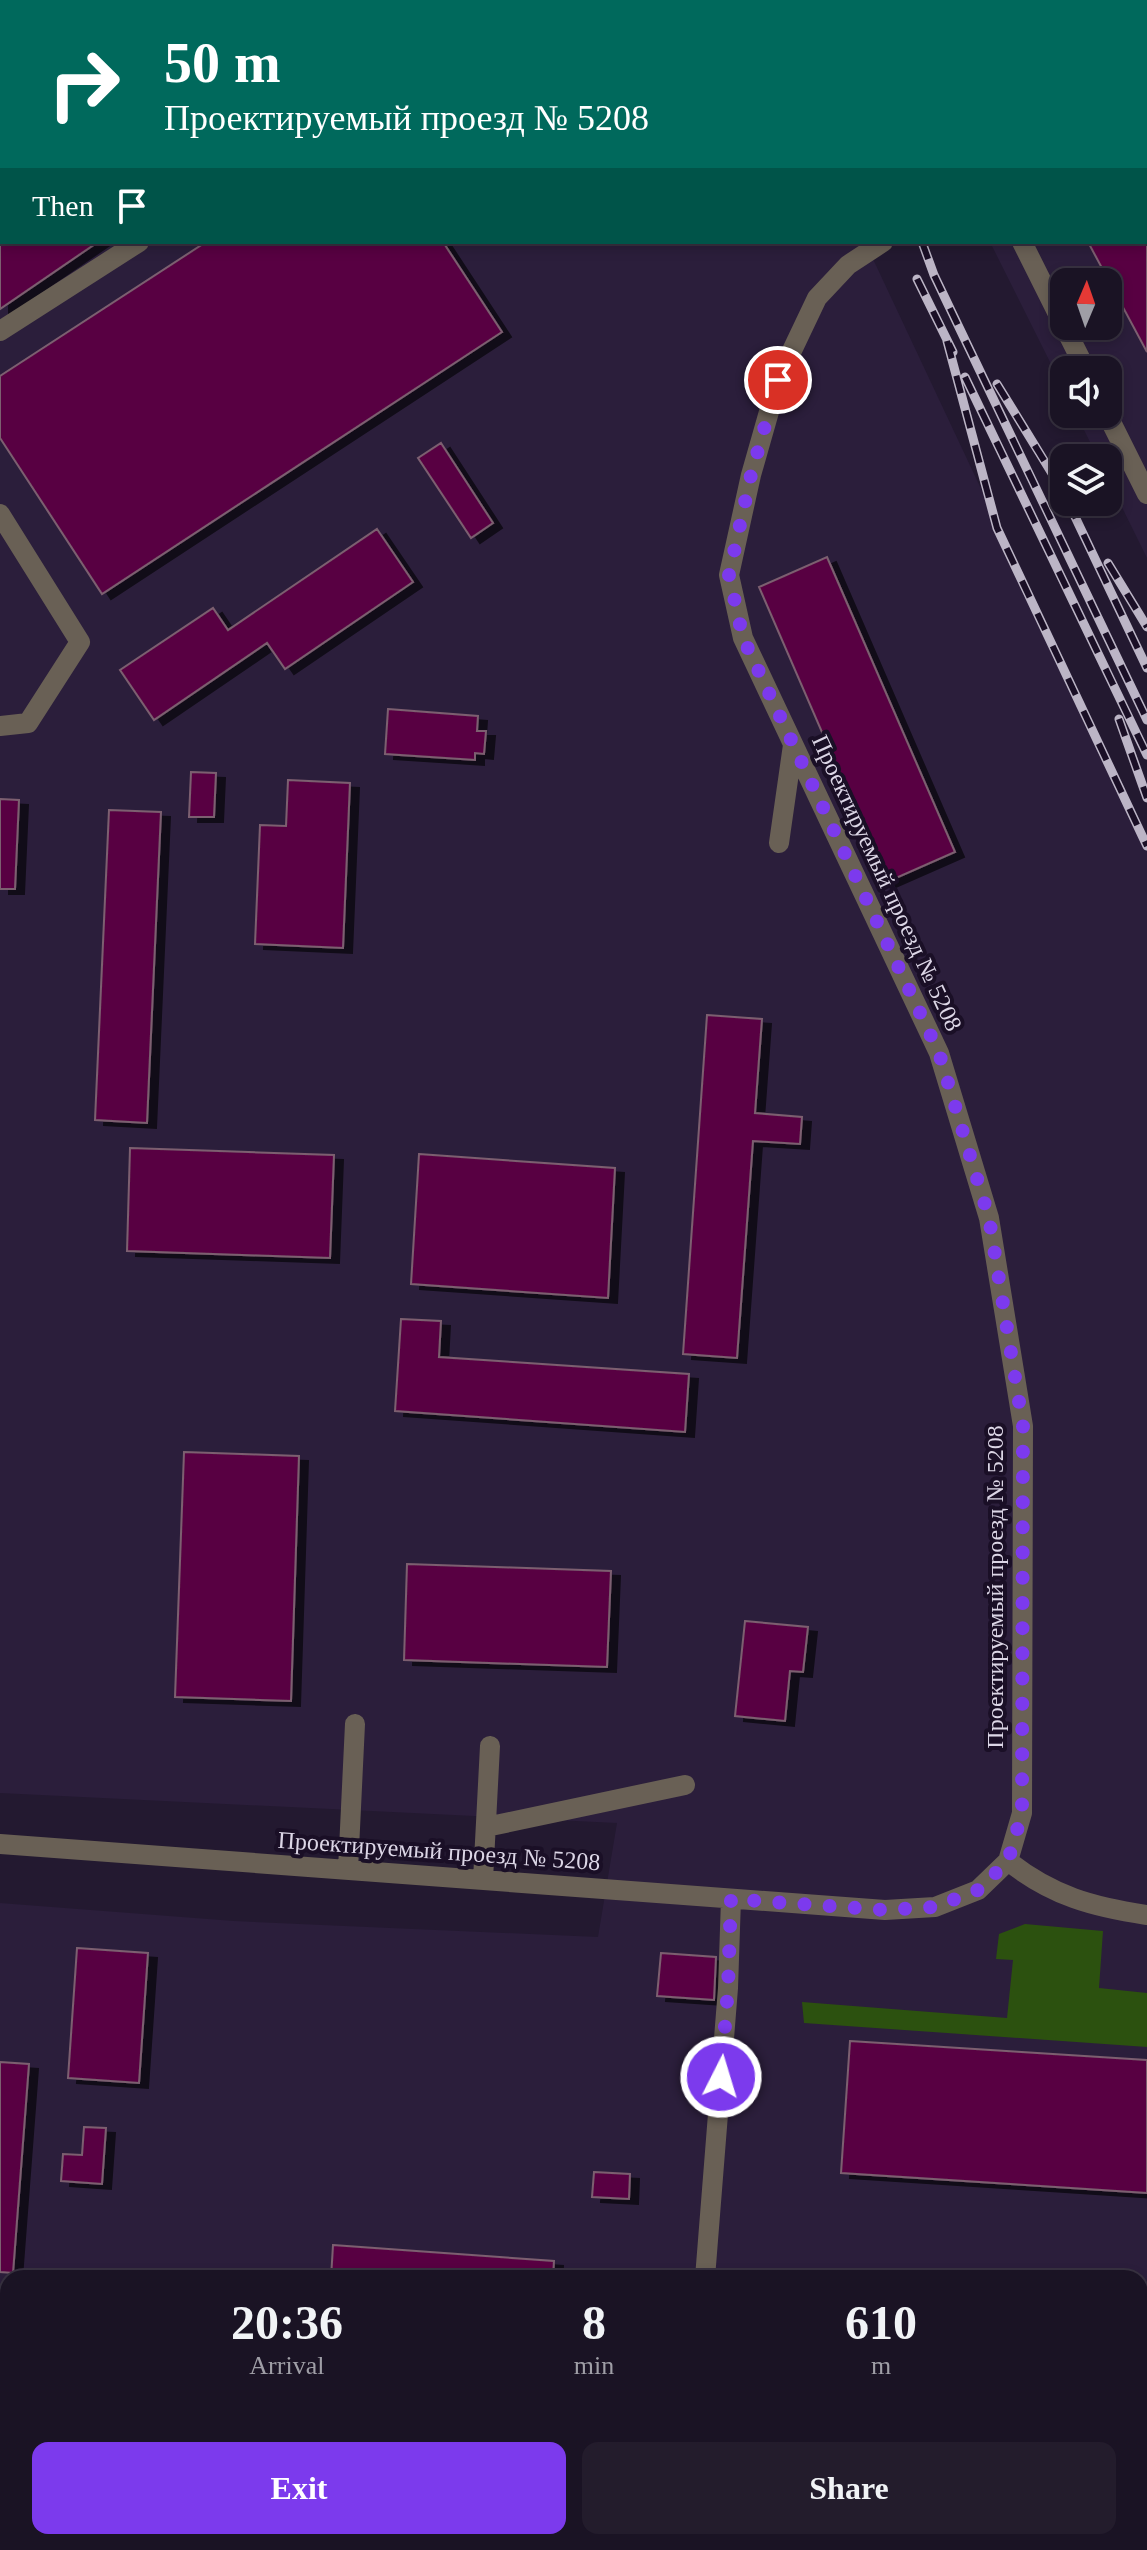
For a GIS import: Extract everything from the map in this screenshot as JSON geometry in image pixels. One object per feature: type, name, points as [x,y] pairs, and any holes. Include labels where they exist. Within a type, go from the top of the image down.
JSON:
[{"type":"street","points":[[0,331],[136,244]]},
{"type":"street","name":"Проектируемый проезд № 5208","points":[[0,1844],[885,1910],[935,1907],[978,1890],[1008,1861],[1022,1813],[1023,1426],[989,1218],[939,1053],[743,638],[729,575],[751,475],[778,380],[817,298],[848,265],[880,244]]},
{"type":"street","points":[[1023,244],[1079,356]]},
{"type":"street","points":[[1114,428],[1147,494]]},
{"type":"street","points":[[0,514],[80,642],[28,723],[0,726]]},
{"type":"street","points":[[779,843],[793,745]]},
{"type":"street","points":[[348,1870],[355,1724]]},
{"type":"street","points":[[483,1880],[490,1746]]},
{"type":"street","points":[[486,1827],[685,1785]]},
{"type":"street","points":[[1008,1861],[1033,1881],[1067,1896],[1106,1909],[1147,1915]]},
{"type":"street","points":[[706,2270],[728,1988],[731,1899]]},
{"type":"shaded area","points":[[0,244],[866,244],[1147,842],[1147,2270],[0,2270],[0,1903],[234,1921],[598,1937],[617,1823],[0,1793]]},
{"type":"shaded area","points":[[991,244],[1147,244],[1147,558],[1122,507],[1122,444],[1091,444],[1083,428],[1122,428],[1122,356],[1050,356],[1050,362]]},
{"type":"green space","points":[[1025,1924],[1103,1931],[1099,1988],[1147,1993],[1147,2047],[804,2023],[802,2002],[1007,2018],[1013,1960],[996,1959],[999,1934]]},
{"type":"building","points":[[0,244],[95,244],[0,309]]},
{"type":"building","points":[[203,244],[444,244],[502,332],[102,594],[0,438],[0,376]]},
{"type":"building","points":[[1089,244],[1147,244],[1147,352],[1122,305],[1122,268],[1102,268]]},
{"type":"building","points":[[441,443],[493,523],[471,538],[418,458]]},
{"type":"building","points":[[377,529],[413,582],[285,669],[267,643],[154,720],[120,670],[213,608],[228,630]]},
{"type":"building","points":[[827,557],[955,852],[887,882],[759,587]]},
{"type":"building","points":[[388,709],[478,716],[477,731],[486,731],[484,754],[475,753],[475,760],[385,754]]},
{"type":"building","points":[[191,772],[216,773],[214,817],[189,817]]},
{"type":"building","points":[[288,780],[350,783],[343,948],[255,944],[260,825],[286,826]]},
{"type":"building","points":[[0,799],[19,800],[15,889],[0,889]]},
{"type":"building","points":[[109,810],[161,812],[147,1123],[95,1120]]},
{"type":"building","points":[[707,1015],[762,1019],[755,1113],[802,1117],[800,1144],[753,1141],[737,1358],[683,1354]]},
{"type":"building","points":[[130,1148],[334,1155],[330,1258],[127,1251]]},
{"type":"building","points":[[419,1154],[615,1168],[608,1298],[411,1284]]},
{"type":"building","points":[[401,1319],[441,1321],[439,1357],[689,1374],[685,1432],[395,1411]]},
{"type":"building","points":[[184,1452],[299,1456],[291,1701],[175,1697]]},
{"type":"building","points":[[407,1564],[611,1571],[607,1667],[404,1660]]},
{"type":"building","points":[[745,1621],[808,1627],[803,1672],[790,1671],[785,1721],[735,1716]]},
{"type":"building","points":[[77,1948],[148,1953],[139,2083],[68,2078]]},
{"type":"building","points":[[661,1953],[716,1957],[714,2000],[657,1996]]},
{"type":"building","points":[[850,2041],[1147,2060],[1147,2193],[841,2173]]},
{"type":"building","points":[[0,2062],[29,2064],[13,2270],[0,2270]]},
{"type":"building","points":[[84,2127],[106,2128],[102,2184],[61,2181],[63,2154],[82,2155]]},
{"type":"building","points":[[594,2172],[630,2174],[629,2199],[592,2197]]},
{"type":"building","points":[[333,2245],[554,2261],[553,2270],[331,2270]]},
{"type":"railway","points":[[923,244],[934,275],[1147,720]]},
{"type":"railway","points":[[917,279],[953,352]]},
{"type":"railway","points":[[947,341],[997,528],[1147,846]]},
{"type":"railway","points":[[965,377],[1147,755]]},
{"type":"railway","points":[[997,384],[1050,470]]},
{"type":"railway","points":[[1075,516],[1147,668]]},
{"type":"railway","points":[[1108,563],[1147,627]]},
{"type":"railway","points":[[1119,719],[1147,798]]},
{"type":"route","points":[[721,2077],[731,1899],[885,1910],[935,1907],[978,1890],[1008,1861],[1022,1813],[1023,1426],[989,1218],[939,1053],[743,638],[729,575],[751,475],[778,380]]}]
